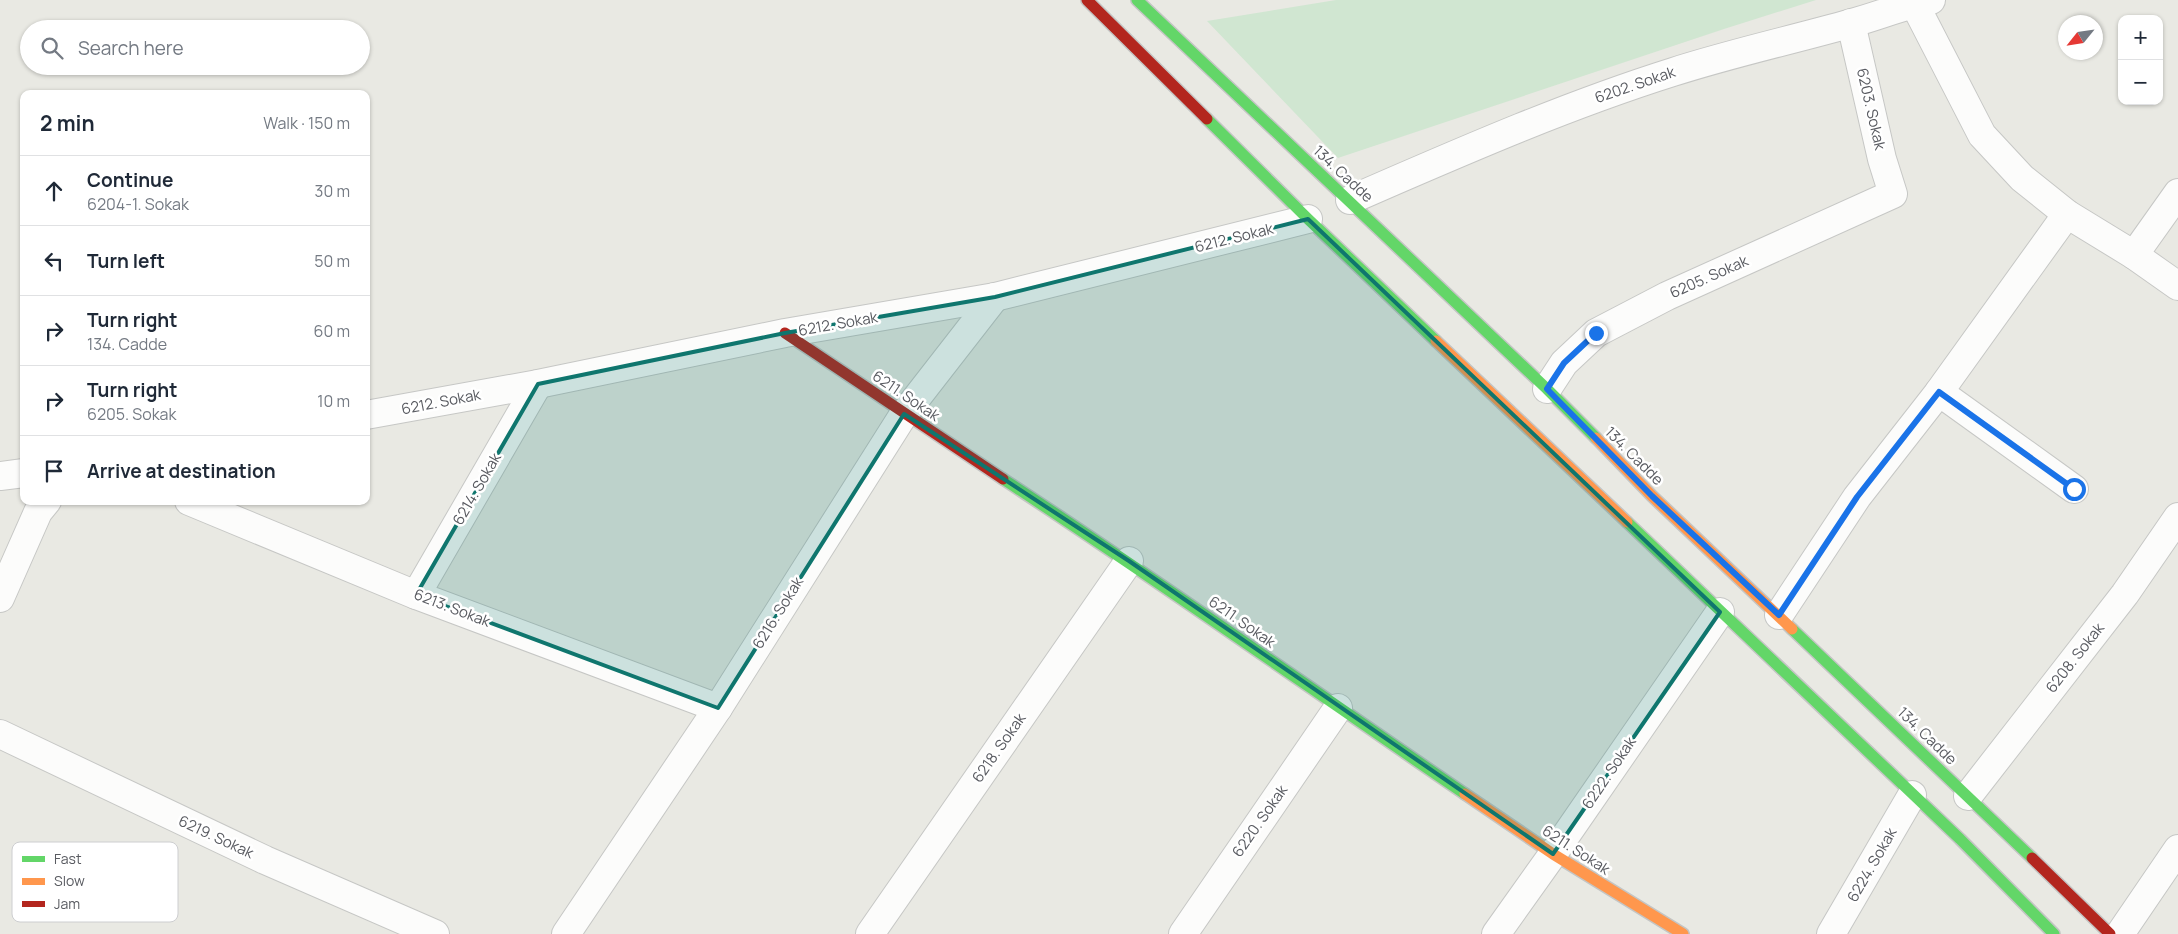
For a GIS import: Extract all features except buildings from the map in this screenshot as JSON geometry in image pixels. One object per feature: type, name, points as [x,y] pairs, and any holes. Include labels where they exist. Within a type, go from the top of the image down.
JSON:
[{"type":"street","points":[[1087,0],[1308,219],[1960,839],[2049,932]]},
{"type":"street","name":"134. Cadde","points":[[1137,0],[1350,200],[1547,389],[1652,496],[1779,615],[2110,934]]},
{"type":"street","points":[[1923,2],[1982,135],[2022,178],[2067,214],[2134,255],[2178,286]]},
{"type":"street","name":"6202. Sokak","points":[[1350,200],[1513,129],[1672,72],[1762,45],[1851,24],[1923,2]]},
{"type":"street","name":"6203. Sokak","points":[[1851,24],[1882,159],[1892,194]]},
{"type":"street","points":[[2134,255],[2178,193]]},
{"type":"street","name":"6205. Sokak","points":[[1547,389],[1564,363],[1596,333],[1667,296],[1892,194]]},
{"type":"street","points":[[1779,615],[1857,497],[1939,392],[2067,214]]},
{"type":"street","name":"6212. Sokak","points":[[370,414],[538,384],[785,333],[995,297],[1308,219]]},
{"type":"street","name":"6216. Sokak","points":[[566,934],[718,708],[904,414],[995,297]]},
{"type":"street","name":"6211. Sokak","points":[[785,333],[904,414],[1129,561],[1338,708],[1553,854],[1683,934]]},
{"type":"street","name":"6214. Sokak","points":[[416,595],[538,384]]},
{"type":"street","points":[[1939,392],[2074,489]]},
{"type":"street","points":[[0,476],[20,474]]},
{"type":"street","points":[[0,598],[38,512],[44,505]]},
{"type":"street","name":"6213. Sokak","points":[[199,505],[416,595],[718,708]]},
{"type":"street","name":"6208. Sokak","points":[[1968,796],[2125,594],[2178,517]]},
{"type":"street","name":"6218. Sokak","points":[[870,934],[1129,561]]},
{"type":"street","name":"6222. Sokak","points":[[1496,934],[1720,612]]},
{"type":"street","name":"6220. Sokak","points":[[1183,934],[1338,708]]},
{"type":"street","name":"6219. Sokak","points":[[0,734],[265,860],[435,934]]},
{"type":"street","name":"6224. Sokak","points":[[1831,934],[1912,795]]},
{"type":"street","points":[[2120,934],[2178,849]]},
{"type":"highlighted area","points":[[1308,219],[1720,612],[1553,854],[1129,561],[904,414],[718,708],[416,595],[538,384],[785,333],[995,297]]},
{"type":"green space","points":[[1336,0],[1816,0],[1338,158],[1207,21]]},
{"type":"traffic: fast","points":[[1137,0],[1547,389],[1596,438]]},
{"type":"traffic: fast","points":[[1207,119],[1436,341]]},
{"type":"traffic: fast","points":[[1003,479],[1465,794]]},
{"type":"traffic: fast","points":[[1627,522],[1960,839],[2054,934]]},
{"type":"traffic: fast","points":[[1792,629],[2032,858]]},
{"type":"traffic: slow","points":[[1436,341],[1627,522]]},
{"type":"traffic: slow","points":[[1596,438],[1652,496],[1792,629]]},
{"type":"traffic: slow","points":[[1465,794],[1553,854],[1683,934]]},
{"type":"traffic: jam","points":[[1087,0],[1207,119]]},
{"type":"traffic: jam","points":[[785,333],[1003,479]]},
{"type":"traffic: jam","points":[[2032,858],[2110,934]]},
{"type":"route","points":[[1596,333],[1564,363],[1547,389],[1652,496],[1779,615],[1857,497],[1939,392],[2074,489]]}]
